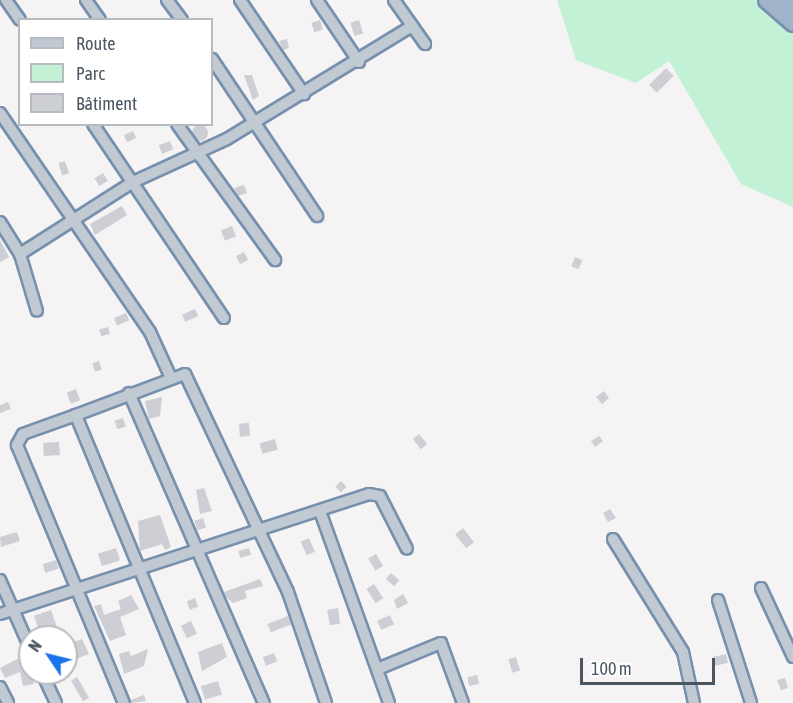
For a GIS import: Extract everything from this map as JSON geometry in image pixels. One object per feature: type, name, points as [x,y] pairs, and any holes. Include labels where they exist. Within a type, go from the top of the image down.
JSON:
[{"type":"highway","points":[[767,0],[793,22]]},
{"type":"highway","points":[[787,0],[793,5]]},
{"type":"street","points":[[6,0],[19,18]]},
{"type":"street","points":[[86,0],[99,18]]},
{"type":"street","points":[[167,0],[180,18]]},
{"type":"street","points":[[240,0],[304,94]]},
{"type":"street","points":[[317,0],[359,62]]},
{"type":"street","points":[[394,0],[425,44]]},
{"type":"street","points":[[20,254],[133,182],[200,154],[359,62],[412,26]]},
{"type":"street","points":[[213,60],[257,120],[318,216]]},
{"type":"street","points":[[0,113],[150,332],[171,378]]},
{"type":"street","points":[[94,126],[224,318]]},
{"type":"street","points":[[179,126],[275,260]]},
{"type":"street","points":[[0,222],[20,254],[37,311]]},
{"type":"street","points":[[124,703],[17,445],[23,434],[171,378],[190,378],[259,534],[288,592],[326,703]]},
{"type":"street","points":[[129,393],[200,551],[264,703]]},
{"type":"street","points":[[76,415],[136,570],[195,703]]},
{"type":"street","points":[[0,614],[321,514],[369,494],[380,496],[407,549]]},
{"type":"street","points":[[321,514],[380,668],[389,703]]},
{"type":"street","points":[[613,539],[683,652],[693,703]]},
{"type":"street","points":[[0,580],[18,625]]},
{"type":"street","points":[[761,588],[793,657]]},
{"type":"street","points":[[718,600],[751,703]]},
{"type":"street","points":[[380,668],[441,643],[463,703]]},
{"type":"street","points":[[48,685],[56,703]]},
{"type":"street","points":[[0,687],[9,703]]},
{"type":"green space","points":[[557,0],[793,0],[793,207],[741,184],[669,61],[636,83],[576,60]]},
{"type":"building","points":[[320,20],[323,30],[314,32],[311,23]]},
{"type":"building","points":[[359,20],[363,33],[354,36],[350,23]]},
{"type":"building","points":[[287,39],[289,48],[283,50],[279,41]]},
{"type":"building","points":[[666,68],[674,76],[657,93],[649,85]]},
{"type":"building","points":[[244,75],[252,75],[259,96],[253,100]]},
{"type":"building","points":[[197,126],[203,126],[207,130],[207,136],[200,141],[192,133]]},
{"type":"building","points":[[133,131],[136,138],[127,142],[124,135]]},
{"type":"building","points":[[170,141],[173,149],[162,154],[159,145]]},
{"type":"building","points":[[65,161],[69,173],[62,176],[58,163]]},
{"type":"building","points":[[103,173],[108,181],[99,186],[95,178]]},
{"type":"building","points":[[244,185],[247,193],[238,196],[234,188]]},
{"type":"building","points":[[122,206],[127,215],[95,235],[90,224]]},
{"type":"building","points":[[232,226],[236,236],[225,241],[221,230]]},
{"type":"building","points":[[0,240],[9,257],[0,262]]},
{"type":"building","points":[[244,252],[248,260],[240,264],[236,256]]},
{"type":"building","points":[[575,257],[582,260],[578,269],[571,266]]},
{"type":"building","points":[[195,309],[198,316],[185,322],[182,314]]},
{"type":"building","points":[[126,313],[129,320],[117,325],[114,318]]},
{"type":"building","points":[[108,327],[110,334],[101,336],[99,329]]},
{"type":"building","points":[[99,361],[102,370],[95,372],[92,363]]},
{"type":"building","points":[[76,389],[80,400],[71,404],[67,392]]},
{"type":"building","points":[[604,391],[609,398],[602,404],[596,397]]},
{"type":"building","points":[[162,397],[160,416],[149,419],[145,401]]},
{"type":"building","points":[[8,402],[11,409],[0,413],[0,405]]},
{"type":"building","points":[[123,418],[126,427],[117,429],[114,421]]},
{"type":"building","points":[[249,423],[250,436],[240,437],[239,424]]},
{"type":"building","points":[[419,434],[427,444],[421,449],[413,439]]},
{"type":"building","points":[[599,436],[603,441],[595,447],[591,441]]},
{"type":"building","points":[[275,439],[278,450],[262,454],[260,443]]},
{"type":"building","points":[[59,442],[60,455],[44,456],[43,443]]},
{"type":"building","points":[[341,481],[347,487],[341,492],[335,487]]},
{"type":"building","points":[[204,488],[212,511],[200,514],[196,490]]},
{"type":"building","points":[[610,509],[616,518],[608,522],[603,513]]},
{"type":"building","points":[[160,515],[171,547],[165,550],[162,544],[140,551],[138,521]]},
{"type":"building","points":[[203,518],[206,528],[197,530],[194,521]]},
{"type":"building","points":[[463,528],[474,542],[466,548],[455,534]]},
{"type":"building","points":[[17,532],[20,541],[1,547],[0,537]]},
{"type":"building","points":[[309,538],[315,552],[307,555],[301,542]]},
{"type":"building","points":[[116,548],[120,560],[102,566],[98,554]]},
{"type":"building","points":[[249,548],[251,555],[240,558],[238,551]]},
{"type":"building","points":[[376,554],[383,566],[375,571],[368,558]]},
{"type":"building","points":[[56,560],[59,569],[45,573],[43,564]]},
{"type":"building","points":[[391,573],[399,580],[394,586],[386,579]]},
{"type":"building","points":[[260,579],[263,586],[245,591],[247,598],[233,603],[226,597],[224,592]]},
{"type":"building","points":[[374,584],[383,598],[376,603],[366,589]]},
{"type":"building","points":[[403,594],[408,603],[397,609],[394,600]]},
{"type":"building","points":[[131,595],[139,609],[120,617],[126,635],[110,641],[94,606],[101,604],[104,615],[121,609],[118,601]]},
{"type":"building","points":[[195,598],[198,606],[190,610],[187,601]]},
{"type":"building","points":[[338,608],[340,624],[330,625],[327,610]]},
{"type":"building","points":[[51,610],[56,625],[37,625],[34,616]]},
{"type":"building","points":[[390,615],[394,624],[381,630],[377,621]]},
{"type":"building","points":[[288,616],[291,624],[271,632],[267,624]]},
{"type":"building","points":[[191,621],[197,634],[187,638],[181,626]]},
{"type":"building","points":[[82,639],[89,654],[78,658],[78,640]]},
{"type":"building","points":[[222,643],[227,657],[202,671],[198,652]]},
{"type":"building","points":[[148,649],[144,666],[124,674],[119,654],[129,651],[131,656]]},
{"type":"building","points":[[274,653],[277,661],[266,666],[263,657]]},
{"type":"building","points":[[726,654],[728,663],[715,666],[713,657]]},
{"type":"building","points":[[516,657],[520,670],[512,673],[508,659]]},
{"type":"building","points":[[18,659],[18,673],[5,678],[0,668]]},
{"type":"building","points":[[477,675],[479,684],[469,686],[467,677]]},
{"type":"building","points":[[785,678],[788,688],[781,690],[777,680]]},
{"type":"building","points":[[78,679],[89,698],[83,701],[74,685],[78,685]]},
{"type":"building","points":[[218,681],[222,694],[205,700],[201,686]]},
{"type":"building","points":[[144,695],[146,701],[131,703],[131,700]]}]
